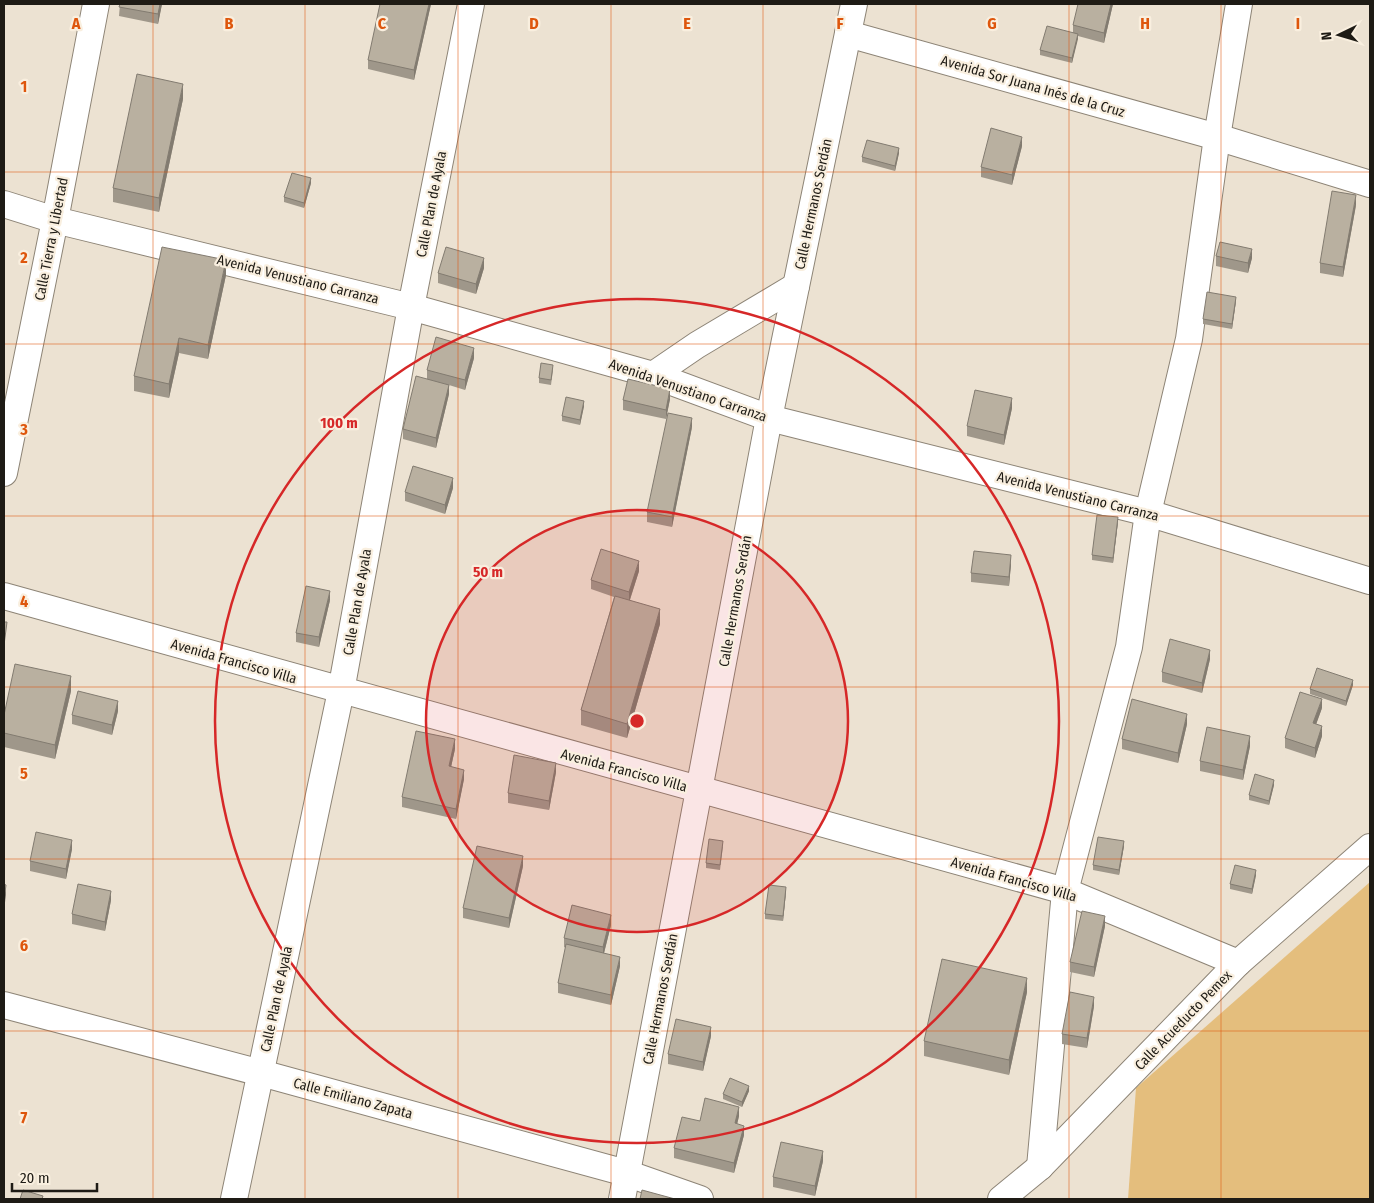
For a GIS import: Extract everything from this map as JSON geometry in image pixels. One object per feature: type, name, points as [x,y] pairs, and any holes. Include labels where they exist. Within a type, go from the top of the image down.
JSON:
[{"type":"street","name":"Calle Tierra y Libertad","points":[[4,473],[96,4]]},
{"type":"street","name":"Calle Plan de Ayala","points":[[234,1199],[341,691],[411,307],[471,4]]},
{"type":"street","name":"Calle Hermanos Serdán","points":[[622,1199],[700,790],[768,418],[854,4]]},
{"type":"street","points":[[1040,1167],[1065,891],[1129,647],[1148,514],[1189,339],[1217,137],[1239,4]]},
{"type":"street","name":"Avenida Sor Juana Inés de la Cruz","points":[[848,34],[1217,137],[1370,184]]},
{"type":"street","name":"Avenida Venustiano Carranza","points":[[4,204],[55,220],[411,307],[653,375],[768,418],[1148,514],[1370,581]]},
{"type":"street","points":[[653,375],[697,344],[796,286]]},
{"type":"street","name":"Avenida Francisco Villa","points":[[4,596],[1065,891],[1238,963]]},
{"type":"street","name":"Calle Acueducto Pemex","points":[[1002,1199],[1040,1167],[1238,963],[1370,847]]},
{"type":"street","name":"Calle Emiliano Zapata","points":[[4,1005],[261,1072],[626,1173],[700,1199]]},
{"type":"shaded area","points":[[1370,882],[1370,1199],[1128,1199],[1136,1088]]},
{"type":"building","points":[[120,4],[160,4],[158,14],[119,7]]},
{"type":"building","points":[[380,4],[429,4],[414,70],[368,60]]},
{"type":"building","points":[[1078,4],[1111,4],[1104,33],[1073,25]]},
{"type":"building","points":[[1047,26],[1078,34],[1072,58],[1040,50]]},
{"type":"building","points":[[137,74],[183,84],[159,198],[113,188]]},
{"type":"building","points":[[991,128],[1022,137],[1012,175],[981,167]]},
{"type":"building","points":[[867,140],[899,148],[895,166],[862,157]]},
{"type":"building","points":[[292,173],[311,178],[304,203],[284,197]]},
{"type":"building","points":[[1332,191],[1356,195],[1343,267],[1320,263]]},
{"type":"building","points":[[1220,242],[1252,249],[1248,263],[1216,256]]},
{"type":"building","points":[[162,247],[226,260],[208,345],[179,338],[169,384],[134,376]]},
{"type":"building","points":[[446,247],[484,258],[476,284],[438,273]]},
{"type":"building","points":[[1207,292],[1236,297],[1232,324],[1203,319]]},
{"type":"building","points":[[436,337],[474,348],[465,380],[427,370]]},
{"type":"building","points":[[541,363],[553,365],[551,380],[539,378]]},
{"type":"building","points":[[416,376],[449,385],[436,438],[403,429]]},
{"type":"building","points":[[628,379],[670,389],[666,410],[623,400]]},
{"type":"building","points":[[975,390],[1012,398],[1004,435],[967,426]]},
{"type":"building","points":[[566,397],[584,401],[580,420],[562,416]]},
{"type":"building","points":[[668,413],[692,418],[672,517],[647,512]]},
{"type":"building","points":[[413,466],[453,478],[445,505],[405,492]]},
{"type":"building","points":[[1097,515],[1118,517],[1113,558],[1092,555]]},
{"type":"building","points":[[601,549],[639,561],[629,592],[591,580]]},
{"type":"building","points":[[974,551],[1011,555],[1009,577],[971,573]]},
{"type":"building","points":[[306,586],[330,591],[319,637],[296,633]]},
{"type":"building","points":[[615,596],[660,609],[627,724],[581,710]]},
{"type":"building","points":[[4,622],[7,622],[4,645]]},
{"type":"building","points":[[1170,639],[1210,650],[1202,683],[1162,672]]},
{"type":"building","points":[[15,664],[71,676],[55,745],[4,733],[4,715]]},
{"type":"building","points":[[1317,668],[1353,680],[1346,701],[1310,689]]},
{"type":"building","points":[[78,691],[118,701],[112,725],[72,715]]},
{"type":"building","points":[[1300,692],[1322,699],[1313,723],[1322,726],[1315,748],[1285,738]]},
{"type":"building","points":[[1132,699],[1187,714],[1178,753],[1122,739]]},
{"type":"building","points":[[1207,727],[1250,736],[1243,770],[1200,761]]},
{"type":"building","points":[[416,731],[455,739],[449,766],[464,770],[456,809],[402,797]]},
{"type":"building","points":[[514,755],[556,763],[549,801],[508,793]]},
{"type":"building","points":[[1255,774],[1274,780],[1269,801],[1249,795]]},
{"type":"building","points":[[36,832],[72,840],[66,869],[30,861]]},
{"type":"building","points":[[1098,837],[1124,841],[1119,870],[1093,865]]},
{"type":"building","points":[[709,839],[723,841],[720,865],[706,863]]},
{"type":"building","points":[[477,846],[523,856],[509,918],[463,908]]},
{"type":"building","points":[[1235,865],[1256,870],[1252,889],[1230,884]]},
{"type":"building","points":[[4,884],[6,885],[4,900]]},
{"type":"building","points":[[78,884],[111,891],[105,922],[72,914]]},
{"type":"building","points":[[769,885],[786,887],[783,916],[765,914]]},
{"type":"building","points":[[572,905],[611,915],[603,947],[564,938]]},
{"type":"building","points":[[1082,911],[1105,916],[1094,967],[1070,962]]},
{"type":"building","points":[[566,944],[620,957],[611,995],[558,983]]},
{"type":"building","points":[[942,959],[1027,978],[1009,1060],[924,1041]]},
{"type":"building","points":[[1070,992],[1094,997],[1087,1038],[1062,1034]]},
{"type":"building","points":[[676,1019],[711,1027],[703,1062],[668,1054]]},
{"type":"building","points":[[730,1078],[749,1086],[742,1102],[723,1094]]},
{"type":"building","points":[[705,1098],[739,1107],[735,1123],[744,1126],[734,1163],[674,1148],[682,1117],[700,1121]]},
{"type":"building","points":[[781,1142],[823,1151],[815,1186],[773,1177]]},
{"type":"building","points":[[23,1190],[43,1196],[42,1199],[20,1199]]},
{"type":"building","points":[[642,1190],[675,1199],[640,1199]]}]
